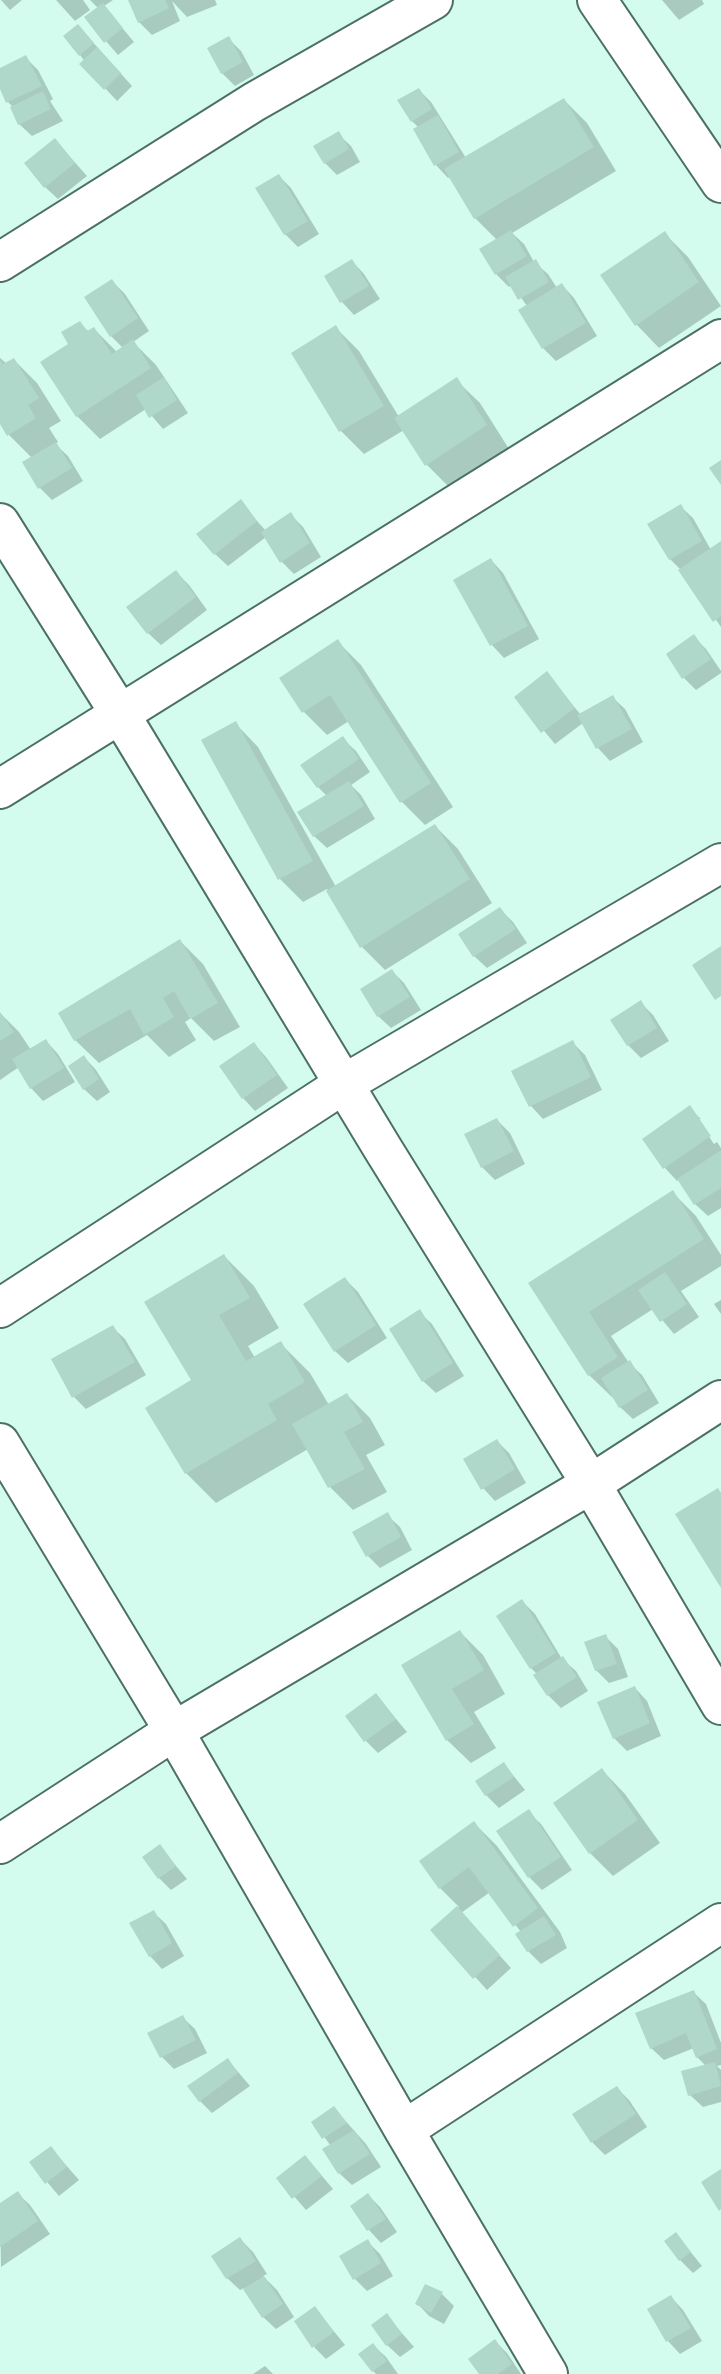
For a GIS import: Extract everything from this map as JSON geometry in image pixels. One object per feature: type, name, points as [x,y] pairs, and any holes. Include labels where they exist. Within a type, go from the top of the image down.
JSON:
[{"type":"street","points":[[0,262],[254,102],[433,0]]},
{"type":"street","points":[[597,0],[721,183]]},
{"type":"street","points":[[0,789],[721,339]]},
{"type":"street","points":[[0,523],[120,714],[591,1484],[721,1705]]},
{"type":"street","points":[[0,1308],[344,1084],[721,863]]},
{"type":"street","points":[[0,1844],[174,1731],[591,1484],[721,1400]]},
{"type":"street","points":[[0,1443],[174,1731],[548,2374]]},
{"type":"street","points":[[404,2130],[721,1923]]},
{"type":"building","points":[[128,0],[165,0],[169,8],[138,23]]},
{"type":"building","points":[[103,3],[123,28],[104,43],[84,17]]},
{"type":"building","points":[[78,24],[94,43],[79,56],[63,36]]},
{"type":"building","points":[[229,36],[243,62],[221,74],[207,48]]},
{"type":"building","points":[[97,47],[121,73],[104,90],[79,64]]},
{"type":"building","points":[[26,55],[42,86],[6,103],[0,89],[0,68]]},
{"type":"building","points":[[419,88],[432,109],[411,122],[397,100]]},
{"type":"building","points":[[43,91],[51,109],[18,125],[10,107]]},
{"type":"building","points":[[564,98],[594,147],[474,219],[444,169]]},
{"type":"building","points":[[438,115],[459,152],[434,166],[413,129]]},
{"type":"building","points":[[339,131],[349,149],[324,164],[313,146]]},
{"type":"building","points":[[55,138],[75,163],[44,188],[24,163]]},
{"type":"building","points":[[279,174],[308,221],[284,235],[255,188]]},
{"type":"building","points":[[511,230],[527,256],[495,275],[479,249]]},
{"type":"building","points":[[665,231],[699,282],[635,326],[600,275]]},
{"type":"building","points":[[352,259],[369,286],[340,303],[324,276]]},
{"type":"building","points":[[536,259],[549,282],[518,300],[505,277]]},
{"type":"building","points":[[112,279],[138,318],[110,337],[84,297]]},
{"type":"building","points":[[562,283],[586,323],[542,349],[518,310]]},
{"type":"building","points":[[80,321],[87,331],[94,327],[112,354],[133,339],[151,368],[76,417],[40,362],[68,344],[61,332]]},
{"type":"building","points":[[336,325],[384,406],[339,432],[291,353]]},
{"type":"building","points":[[14,358],[39,398],[28,405],[36,418],[7,436],[0,424],[0,360],[3,364]]},
{"type":"building","points":[[164,377],[177,400],[149,418],[136,395]]},
{"type":"building","points":[[457,377],[487,425],[425,466],[394,418]]},
{"type":"building","points":[[56,442],[72,468],[38,489],[22,462]]},
{"type":"building","points":[[721,460],[721,485],[709,468]]},
{"type":"building","points":[[241,499],[257,521],[214,555],[196,534]]},
{"type":"building","points":[[681,504],[702,541],[669,560],[647,524]]},
{"type":"building","points":[[291,512],[310,543],[280,563],[261,532]]},
{"type":"building","points":[[721,541],[721,616],[713,622],[678,570]]},
{"type":"building","points":[[491,558],[528,626],[490,646],[453,580]]},
{"type":"building","points":[[176,570],[196,597],[147,634],[126,607]]},
{"type":"building","points":[[694,634],[711,659],[682,679],[666,654]]},
{"type":"building","points":[[338,639],[431,783],[400,803],[330,695],[302,713],[279,678]]},
{"type":"building","points":[[547,671],[575,708],[541,733],[514,697]]},
{"type":"building","points":[[613,695],[632,729],[596,749],[577,715]]},
{"type":"building","points":[[236,721],[313,861],[278,880],[201,740]]},
{"type":"building","points":[[343,736],[359,759],[317,788],[300,765]]},
{"type":"building","points":[[349,781],[364,806],[313,837],[297,812]]},
{"type":"building","points":[[435,824],[470,879],[360,948],[326,891]]},
{"type":"building","points":[[500,907],[516,929],[473,957],[458,934]]},
{"type":"building","points":[[180,939],[218,1003],[190,1019],[174,991],[163,998],[174,1017],[144,1035],[130,1009],[74,1041],[58,1013]]},
{"type":"building","points":[[721,946],[721,996],[715,1000],[692,965]]},
{"type":"building","points":[[392,969],[410,997],[377,1017],[360,989]]},
{"type":"building","points":[[641,1000],[657,1028],[627,1046],[610,1020]]},
{"type":"building","points":[[0,1012],[14,1032],[0,1041]]},
{"type":"building","points":[[46,1039],[64,1068],[30,1089],[12,1059]]},
{"type":"building","points":[[573,1040],[591,1077],[529,1107],[511,1071]]},
{"type":"building","points":[[254,1042],[277,1075],[242,1099],[219,1066]]},
{"type":"building","points":[[84,1055],[99,1079],[83,1090],[68,1066]]},
{"type":"building","points":[[690,1105],[711,1136],[663,1169],[642,1139]]},
{"type":"building","points":[[497,1118],[514,1151],[481,1168],[464,1134]]},
{"type":"building","points":[[721,1150],[721,1188],[694,1205],[677,1179]]},
{"type":"building","points":[[673,1190],[704,1239],[589,1312],[618,1357],[588,1376],[528,1283]]},
{"type":"building","points":[[224,1254],[250,1298],[219,1315],[246,1361],[281,1341],[305,1382],[268,1404],[277,1420],[185,1474],[145,1408],[191,1380],[144,1302]]},
{"type":"building","points":[[665,1272],[687,1304],[660,1322],[638,1290]]},
{"type":"building","points":[[345,1277],[376,1325],[334,1352],[303,1304]]},
{"type":"building","points":[[420,1309],[453,1363],[422,1382],[389,1329]]},
{"type":"building","points":[[113,1325],[135,1362],[72,1398],[51,1359]]},
{"type":"building","points":[[630,1360],[648,1390],[619,1408],[601,1378]]},
{"type":"building","points":[[347,1393],[363,1422],[344,1432],[365,1469],[328,1488],[292,1424]]},
{"type":"building","points":[[497,1439],[515,1469],[481,1490],[463,1459]]},
{"type":"building","points":[[718,1488],[721,1493],[721,1588],[675,1514]]},
{"type":"building","points":[[388,1512],[401,1537],[366,1557],[352,1532]]},
{"type":"building","points":[[522,1599],[556,1653],[530,1669],[496,1616]]},
{"type":"building","points":[[460,1630],[484,1670],[452,1689],[474,1724],[446,1741],[401,1665]]},
{"type":"building","points":[[606,1634],[617,1664],[595,1671],[584,1642]]},
{"type":"building","points":[[563,1656],[577,1677],[547,1696],[533,1675]]},
{"type":"building","points":[[635,1686],[650,1723],[613,1739],[597,1702]]},
{"type":"building","points":[[376,1693],[396,1719],[364,1742],[345,1716]]},
{"type":"building","points":[[504,1762],[514,1777],[485,1796],[475,1781]]},
{"type":"building","points":[[602,1768],[638,1820],[589,1854],[553,1803]]},
{"type":"building","points":[[529,1809],[561,1857],[528,1878],[496,1831]]},
{"type":"building","points":[[474,1821],[538,1908],[513,1927],[469,1867],[439,1889],[419,1861]]},
{"type":"building","points":[[160,1844],[176,1866],[158,1879],[142,1857]]},
{"type":"building","points":[[457,1906],[500,1955],[473,1979],[430,1930]]},
{"type":"building","points":[[154,1910],[172,1943],[149,1957],[129,1923]]},
{"type":"building","points":[[544,1916],[556,1935],[527,1952],[515,1934]]},
{"type":"building","points":[[694,1990],[717,2049],[696,2058],[686,2033],[650,2049],[635,2013]]},
{"type":"building","points":[[183,2015],[196,2040],[160,2058],[147,2033]]},
{"type":"building","points":[[228,2058],[238,2073],[199,2102],[187,2086]]},
{"type":"building","points":[[715,2062],[721,2086],[688,2096],[681,2071]]},
{"type":"building","points":[[617,2086],[636,2114],[591,2143],[572,2114]]},
{"type":"building","points":[[334,2106],[347,2123],[322,2139],[311,2122]]},
{"type":"building","points":[[354,2130],[370,2154],[338,2174],[322,2149]]},
{"type":"building","points":[[51,2146],[67,2167],[45,2184],[29,2162]]},
{"type":"building","points":[[305,2155],[322,2176],[292,2199],[276,2178]]},
{"type":"building","points":[[721,2169],[721,2209],[719,2211],[701,2182]]},
{"type":"building","points":[[18,2191],[38,2221],[0,2247],[0,2203]]},
{"type":"building","points":[[368,2193],[386,2219],[367,2231],[350,2206]]},
{"type":"building","points":[[676,2232],[691,2252],[679,2261],[664,2241]]},
{"type":"building","points":[[240,2237],[256,2261],[226,2279],[211,2256]]},
{"type":"building","points":[[368,2239],[381,2263],[353,2280],[339,2256]]},
{"type":"building","points":[[264,2276],[283,2304],[262,2318],[243,2289]]},
{"type":"building","points":[[425,2284],[443,2292],[431,2313],[415,2304]]},
{"type":"building","points":[[671,2295],[691,2328],[666,2342],[647,2309]]},
{"type":"building","points":[[315,2306],[334,2332],[312,2348],[294,2321]]},
{"type":"building","points":[[387,2313],[402,2334],[386,2346],[371,2325]]},
{"type":"building","points":[[495,2339],[512,2364],[498,2374],[479,2374],[468,2359]]},
{"type":"building","points":[[373,2343],[387,2361],[372,2372],[358,2354]]}]
